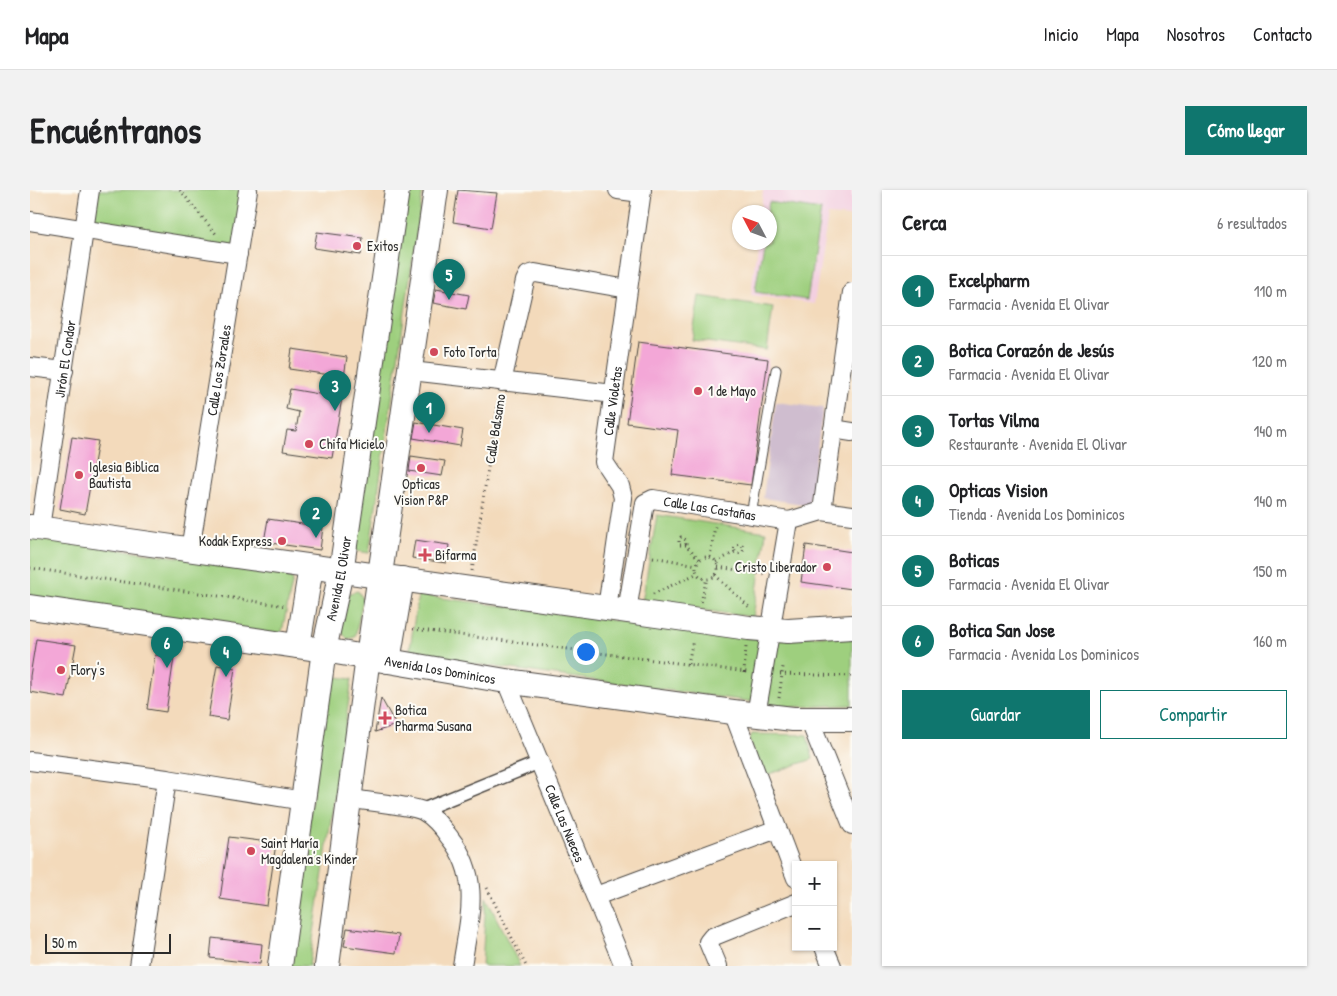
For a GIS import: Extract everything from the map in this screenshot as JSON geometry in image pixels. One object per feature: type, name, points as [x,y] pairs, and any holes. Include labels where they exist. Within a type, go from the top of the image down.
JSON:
[{"type":"main road","name":"Avenida El Olivar","points":[[280,966],[324,650],[341,572],[397,190]]},
{"type":"main road","points":[[327,966],[351,799],[378,659],[391,578],[411,370],[436,190]]},
{"type":"main road","points":[[35,527],[341,572],[626,605],[770,630],[852,627]]},
{"type":"main road","points":[[298,646],[311,568]]},
{"type":"main road","points":[[378,659],[394,624],[391,578]]},
{"type":"main road","name":"Avenida Los Dominicos","points":[[30,608],[298,646],[506,681],[744,714],[809,719],[852,719]]},
{"type":"street","name":"Jirón El Condor","points":[[35,527],[64,371],[90,190]]},
{"type":"street","name":"Calle Los Zorzales","points":[[190,550],[233,253],[248,190]]},
{"type":"street","points":[[618,190],[642,191]]},
{"type":"street","name":"Calle Violetas","points":[[626,605],[623,498],[620,486],[604,462],[642,191]]},
{"type":"street","points":[[30,221],[233,253]]},
{"type":"street","name":"Calle Balsamo","points":[[502,382],[528,275],[535,273],[628,289]]},
{"type":"street","points":[[852,298],[822,511],[852,515]]},
{"type":"street","points":[[30,367],[64,371]]},
{"type":"street","points":[[411,370],[614,394]]},
{"type":"street","points":[[833,429],[852,432]]},
{"type":"street","name":"Calle Las Castañas","points":[[626,605],[645,503],[653,499],[789,521],[822,511]]},
{"type":"street","points":[[789,521],[763,674],[744,714],[777,829],[792,868]]},
{"type":"street","name":"Calle Las Nueces","points":[[506,681],[624,966]]},
{"type":"street","points":[[809,719],[852,825]]},
{"type":"street","points":[[30,761],[167,779],[304,801]]},
{"type":"street","points":[[351,799],[422,810],[540,762]]},
{"type":"street","points":[[140,966],[167,779]]},
{"type":"street","points":[[422,810],[442,827],[461,851],[468,868],[472,894],[462,966]]},
{"type":"street","points":[[596,896],[777,829]]},
{"type":"street","points":[[718,966],[708,942],[712,937],[792,905]]},
{"type":"street","points":[[826,951],[832,966]]},
{"type":"lane","points":[[751,516],[776,370]]},
{"type":"path","points":[[180,190],[233,253]]},
{"type":"path","name":"Calle Balsamo","points":[[471,578],[502,382]]},
{"type":"path","points":[[710,557],[718,510]]},
{"type":"path","points":[[686,545],[700,560]]},
{"type":"path","points":[[716,562],[735,552]]},
{"type":"path","points":[[636,554],[697,565]]},
{"type":"path","points":[[698,573],[697,565],[700,560],[710,557]]},
{"type":"path","points":[[698,573],[707,578],[715,575],[718,567],[716,562],[710,557]]},
{"type":"path","points":[[718,567],[780,577]]},
{"type":"path","points":[[30,568],[304,609]]},
{"type":"path","points":[[626,605],[698,573]]},
{"type":"path","points":[[715,575],[751,609]]},
{"type":"path","points":[[394,624],[568,650],[744,672],[852,676]]},
{"type":"path","points":[[743,680],[747,639]]},
{"type":"path","points":[[779,700],[784,658]]},
{"type":"path","points":[[468,868],[488,889],[526,966]]},
{"type":"shaded area","points":[[763,190],[852,190],[852,217],[828,215],[814,304],[751,295],[756,250],[777,250],[777,205],[762,205]]},
{"type":"shaded area","points":[[776,402],[823,408],[809,505],[763,498]]},
{"type":"green space","points":[[90,190],[248,190],[238,254],[84,228]]},
{"type":"green space","points":[[402,190],[423,190],[369,553],[351,550]]},
{"type":"green space","points":[[769,202],[821,210],[807,300],[755,292],[762,250],[777,250],[777,205],[768,205]]},
{"type":"green space","points":[[699,296],[773,307],[767,350],[692,340]]},
{"type":"green space","points":[[657,515],[766,532],[753,617],[642,602]]},
{"type":"green space","points":[[30,538],[279,570],[293,579],[281,636],[30,602]]},
{"type":"green space","points":[[358,591],[363,599],[355,637],[348,639],[340,631],[349,593]]},
{"type":"green space","points":[[418,595],[749,638],[852,635],[852,705],[791,707],[409,655]]},
{"type":"green space","points":[[329,676],[352,679],[309,966],[289,966]]},
{"type":"green space","points":[[752,734],[807,735],[813,759],[763,776],[749,740]]},
{"type":"green space","points":[[486,897],[520,966],[482,966]]},
{"type":"building","points":[[458,190],[497,193],[491,228],[453,222]]},
{"type":"building","points":[[317,232],[363,238],[361,255],[314,248]]},
{"type":"building","points":[[436,289],[469,295],[466,309],[433,303]]},
{"type":"building","name":"1 de Mayo","points":[[638,342],[768,359],[751,485],[672,475],[678,430],[627,423]]},
{"type":"building","points":[[292,349],[347,357],[344,377],[289,369]]},
{"type":"building","points":[[290,389],[342,398],[332,458],[283,451],[287,430],[296,431],[299,412],[286,409]]},
{"type":"building","points":[[416,422],[463,430],[460,446],[413,438]]},
{"type":"building","name":"Iglesia Biblica Bautista","points":[[72,437],[98,441],[85,514],[60,509]]},
{"type":"building","points":[[411,456],[445,461],[442,476],[409,471]]},
{"type":"building","points":[[268,519],[323,527],[320,550],[264,542]]},
{"type":"building","points":[[415,540],[449,545],[446,563],[412,558]]},
{"type":"building","name":"Cristo Liberador","points":[[806,545],[852,552],[852,589],[801,582]]},
{"type":"building","points":[[36,639],[76,645],[66,698],[30,692],[30,676]]},
{"type":"building","points":[[155,655],[174,658],[166,712],[147,709]]},
{"type":"building","points":[[217,665],[235,668],[227,720],[208,717]]},
{"type":"building","points":[[381,698],[396,725],[375,732]]},
{"type":"building","points":[[229,837],[276,843],[267,906],[220,899]]},
{"type":"building","points":[[347,928],[399,935],[396,953],[344,946]]},
{"type":"building","points":[[212,938],[262,944],[260,964],[210,958]]},
{"type":"place","name":"Exitos","points":[[357,246]]},
{"type":"place","name":"Boticas","points":[[449,300]]},
{"type":"place","name":"Foto Torta","points":[[434,352]]},
{"type":"place","name":"1 de Mayo","points":[[698,391]]},
{"type":"place","name":"Tortas Vilma","points":[[335,411]]},
{"type":"place","name":"Excelpharm","points":[[429,433]]},
{"type":"place","name":"Chifa Micielo","points":[[309,444]]},
{"type":"place","name":"Opticas Vision P&P","points":[[421,468]]},
{"type":"place","name":"Iglesia Biblica Bautista","points":[[79,475]]},
{"type":"place","name":"Botica Corazón de Jesús","points":[[316,538]]},
{"type":"place","name":"Kodak Express","points":[[282,541]]},
{"type":"place","name":"Bifarma","points":[[425,555]]},
{"type":"place","name":"Cristo Liberador","points":[[827,567]]},
{"type":"place","name":"Botica San Jose","points":[[167,668]]},
{"type":"place","name":"Flory's","points":[[61,670]]},
{"type":"place","name":"Opticas Vision","points":[[226,677]]},
{"type":"place","name":"Botica Pharma Susana","points":[[385,718]]},
{"type":"place","name":"Saint María Magdalena's Kinder","points":[[251,851]]}]
